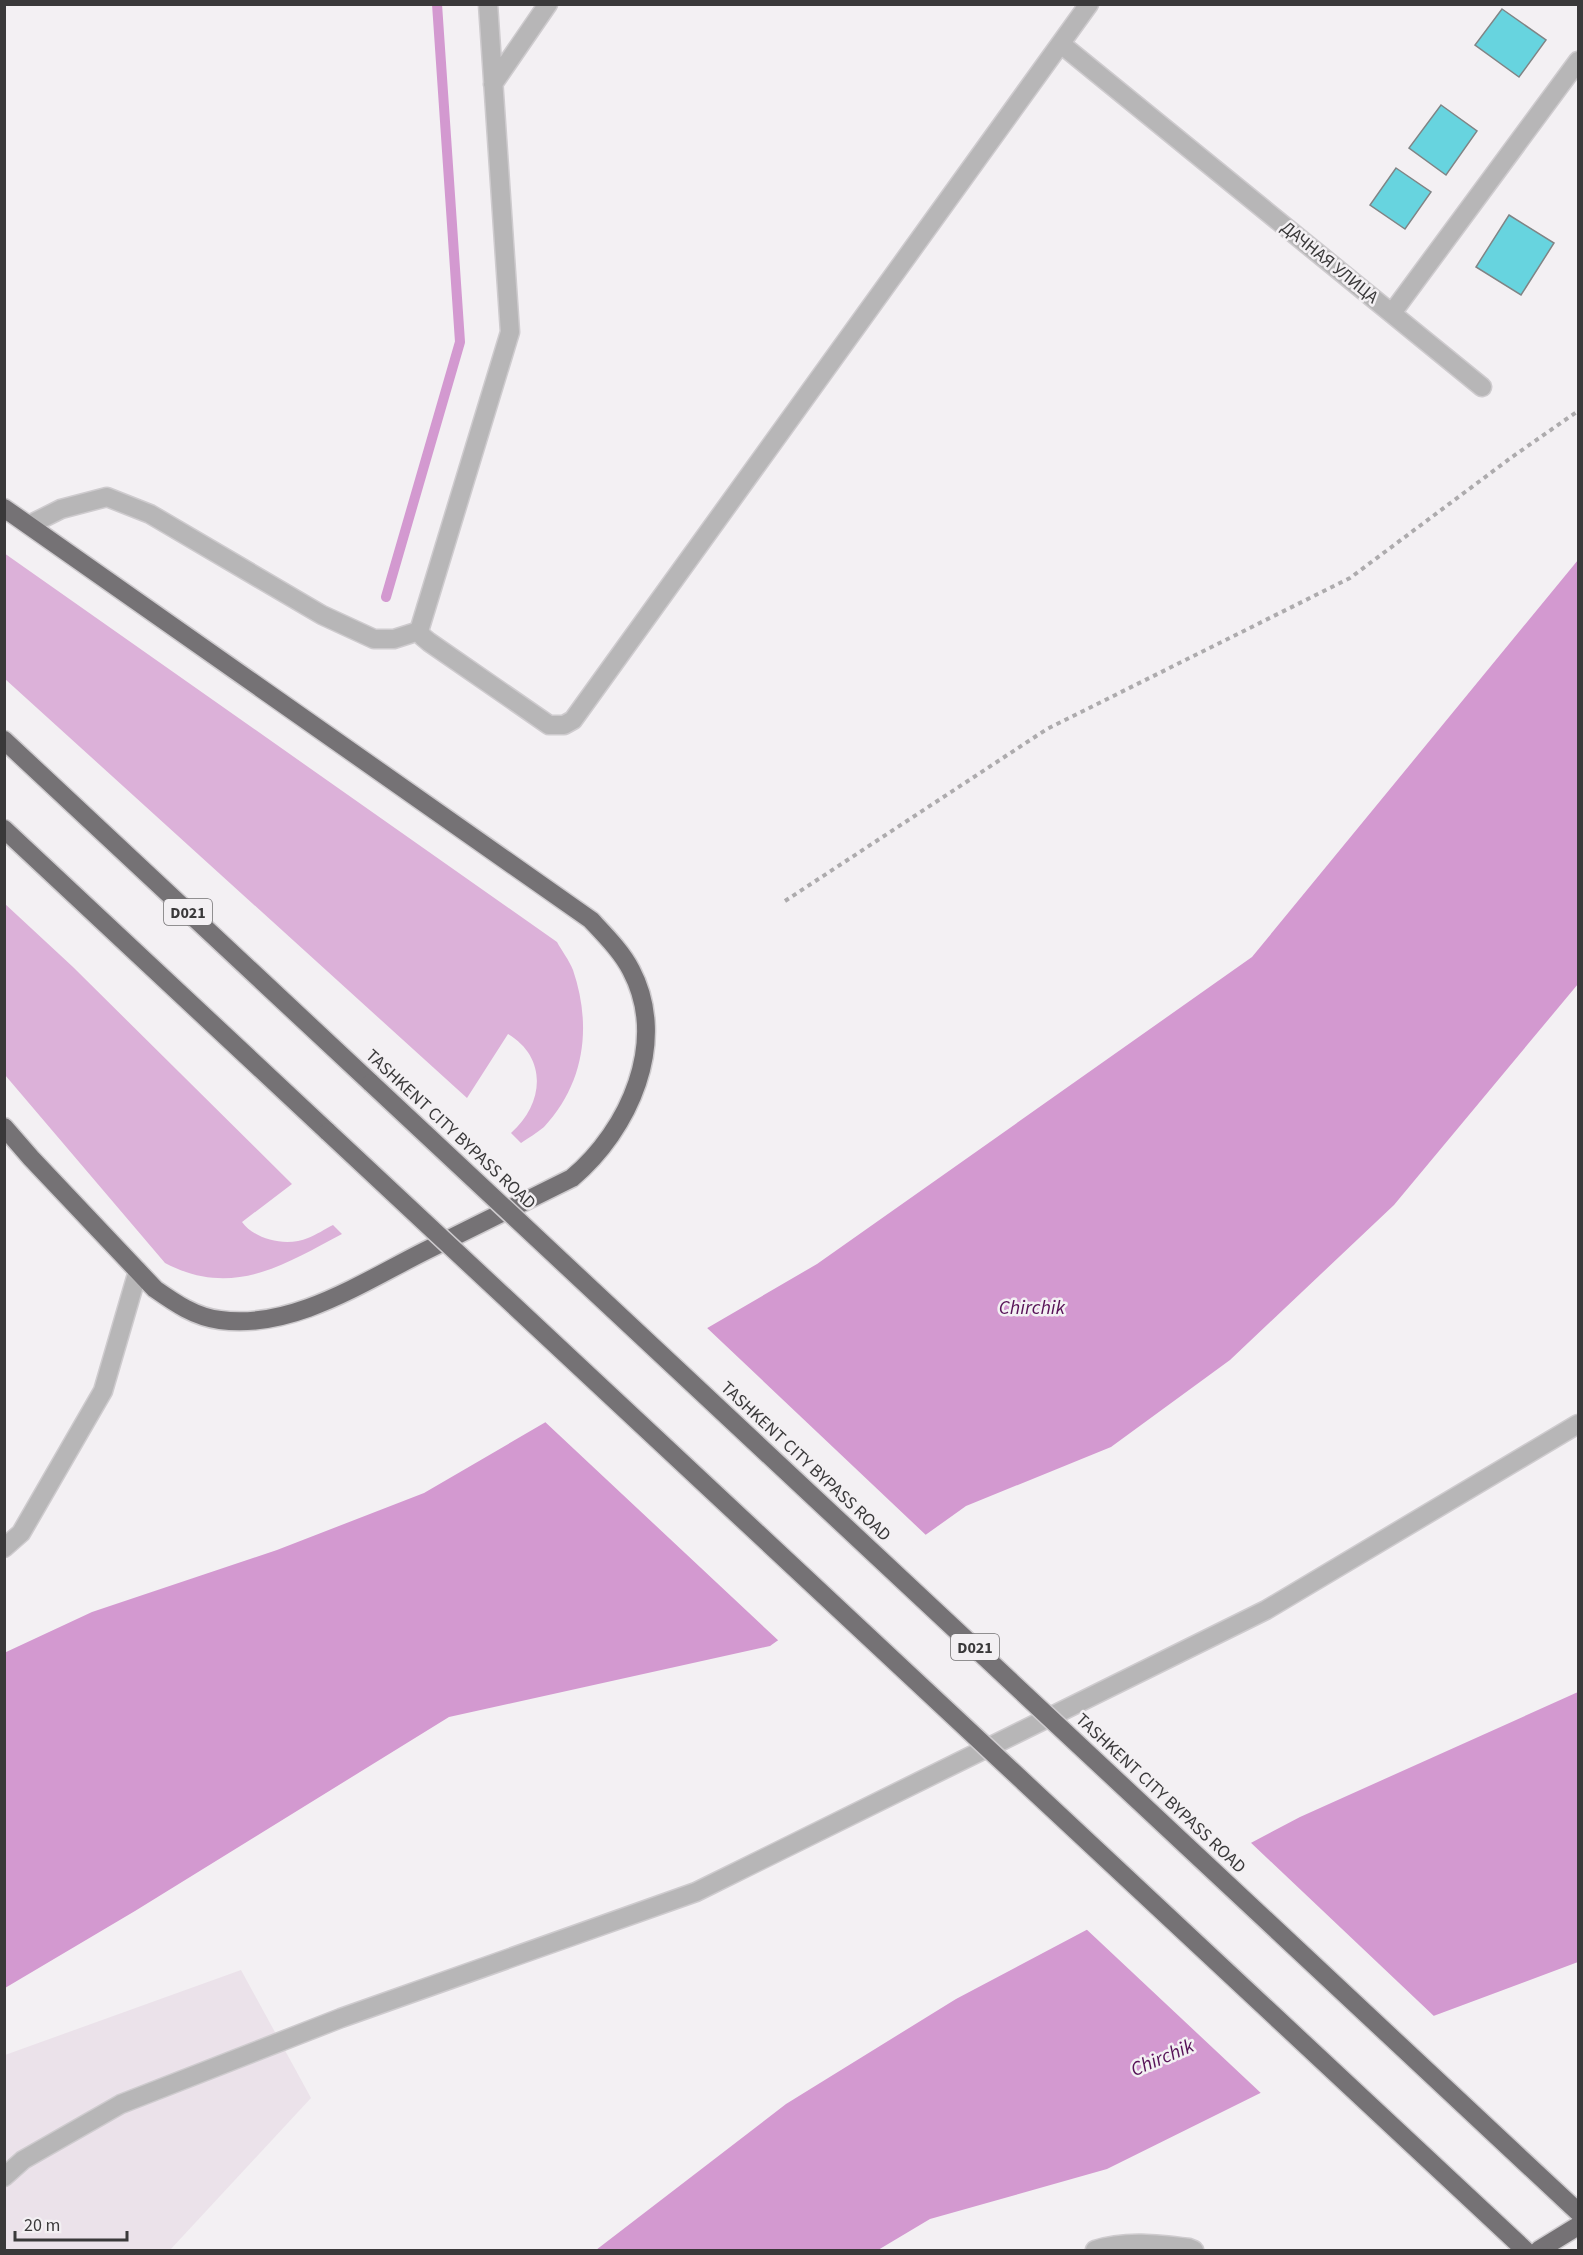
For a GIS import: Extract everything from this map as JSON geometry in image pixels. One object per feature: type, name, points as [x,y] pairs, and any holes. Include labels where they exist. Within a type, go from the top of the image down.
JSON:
[{"type":"highway","points":[[4,508],[591,920],[632,969],[645,1019],[643,1058],[631,1100],[615,1129],[588,1164],[572,1178],[348,1290],[291,1313],[243,1321],[219,1320],[196,1314],[174,1303],[155,1289],[4,1127]]},
{"type":"highway","name":"TASHKENT CITY BYPASS ROAD","points":[[4,740],[1578,2212]]},
{"type":"highway","points":[[4,829],[1525,2250]]},
{"type":"highway","points":[[1539,2250],[1578,2226]]},
{"type":"street","points":[[419,631],[510,332],[488,4]]},
{"type":"street","points":[[493,84],[548,4]]},
{"type":"street","points":[[419,631],[429,642],[549,725],[564,726],[573,720],[1089,4]]},
{"type":"street","name":"ДАЧНАЯ УЛИЦА","points":[[1061,44],[1392,313],[1578,61]]},
{"type":"street","points":[[1392,313],[1482,387]]},
{"type":"street","points":[[29,525],[61,509],[107,497],[150,514],[322,615],[374,639],[394,639],[419,631]]},
{"type":"street","points":[[4,1548],[21,1533],[103,1391],[138,1271]]},
{"type":"street","points":[[4,2176],[23,2160],[121,2104],[340,2018],[696,1892],[1266,1610],[1578,1424]]},
{"type":"street","points":[[1095,2250],[1149,2242],[1194,2250]]},
{"type":"path","points":[[785,901],[1047,729],[1350,578],[1512,457],[1578,411]]},
{"type":"shaded area","points":[[4,553],[557,942],[573,970],[579,991],[583,1033],[576,1073],[558,1110],[544,1127],[521,1143],[511,1133],[530,1109],[537,1082],[530,1056],[521,1044],[508,1034],[467,1098],[5,679]]},
{"type":"shaded area","points":[[4,903],[73,967],[292,1184],[242,1222],[248,1228],[263,1237],[281,1242],[300,1241],[333,1225],[342,1234],[277,1266],[256,1274],[235,1278],[212,1278],[189,1273],[165,1263],[5,1075]]},
{"type":"shaded area","points":[[241,1970],[311,2098],[170,2250],[5,2250],[5,2055]]},
{"type":"water","name":"Chirchik","points":[[1578,560],[1578,984],[1394,1205],[1230,1360],[1111,1447],[966,1506],[770,1646],[449,1717],[135,1911],[5,1988],[4,1653],[92,1612],[277,1550],[424,1493],[817,1264],[1252,957]]},
{"type":"water","name":"Chirchik","points":[[1578,1692],[1578,1962],[1361,2043],[1107,2169],[930,2219],[878,2250],[596,2250],[786,2104],[956,1999],[1300,1817]]},
{"type":"pier","points":[[705,1326],[928,1537],[780,1642],[543,1420]]},
{"type":"pier","points":[[1248,1840],[1436,2018],[1362,2046],[1263,2095],[1084,1927]]},
{"type":"building","points":[[1502,9],[1546,40],[1519,77],[1475,45]]},
{"type":"building","points":[[1441,105],[1477,131],[1446,175],[1409,148]]},
{"type":"building","points":[[1396,168],[1431,192],[1405,229],[1370,205]]},
{"type":"building","points":[[1509,215],[1554,243],[1521,295],[1476,267]]},
{"type":"waterway","points":[[386,597],[460,342],[437,4]]}]
